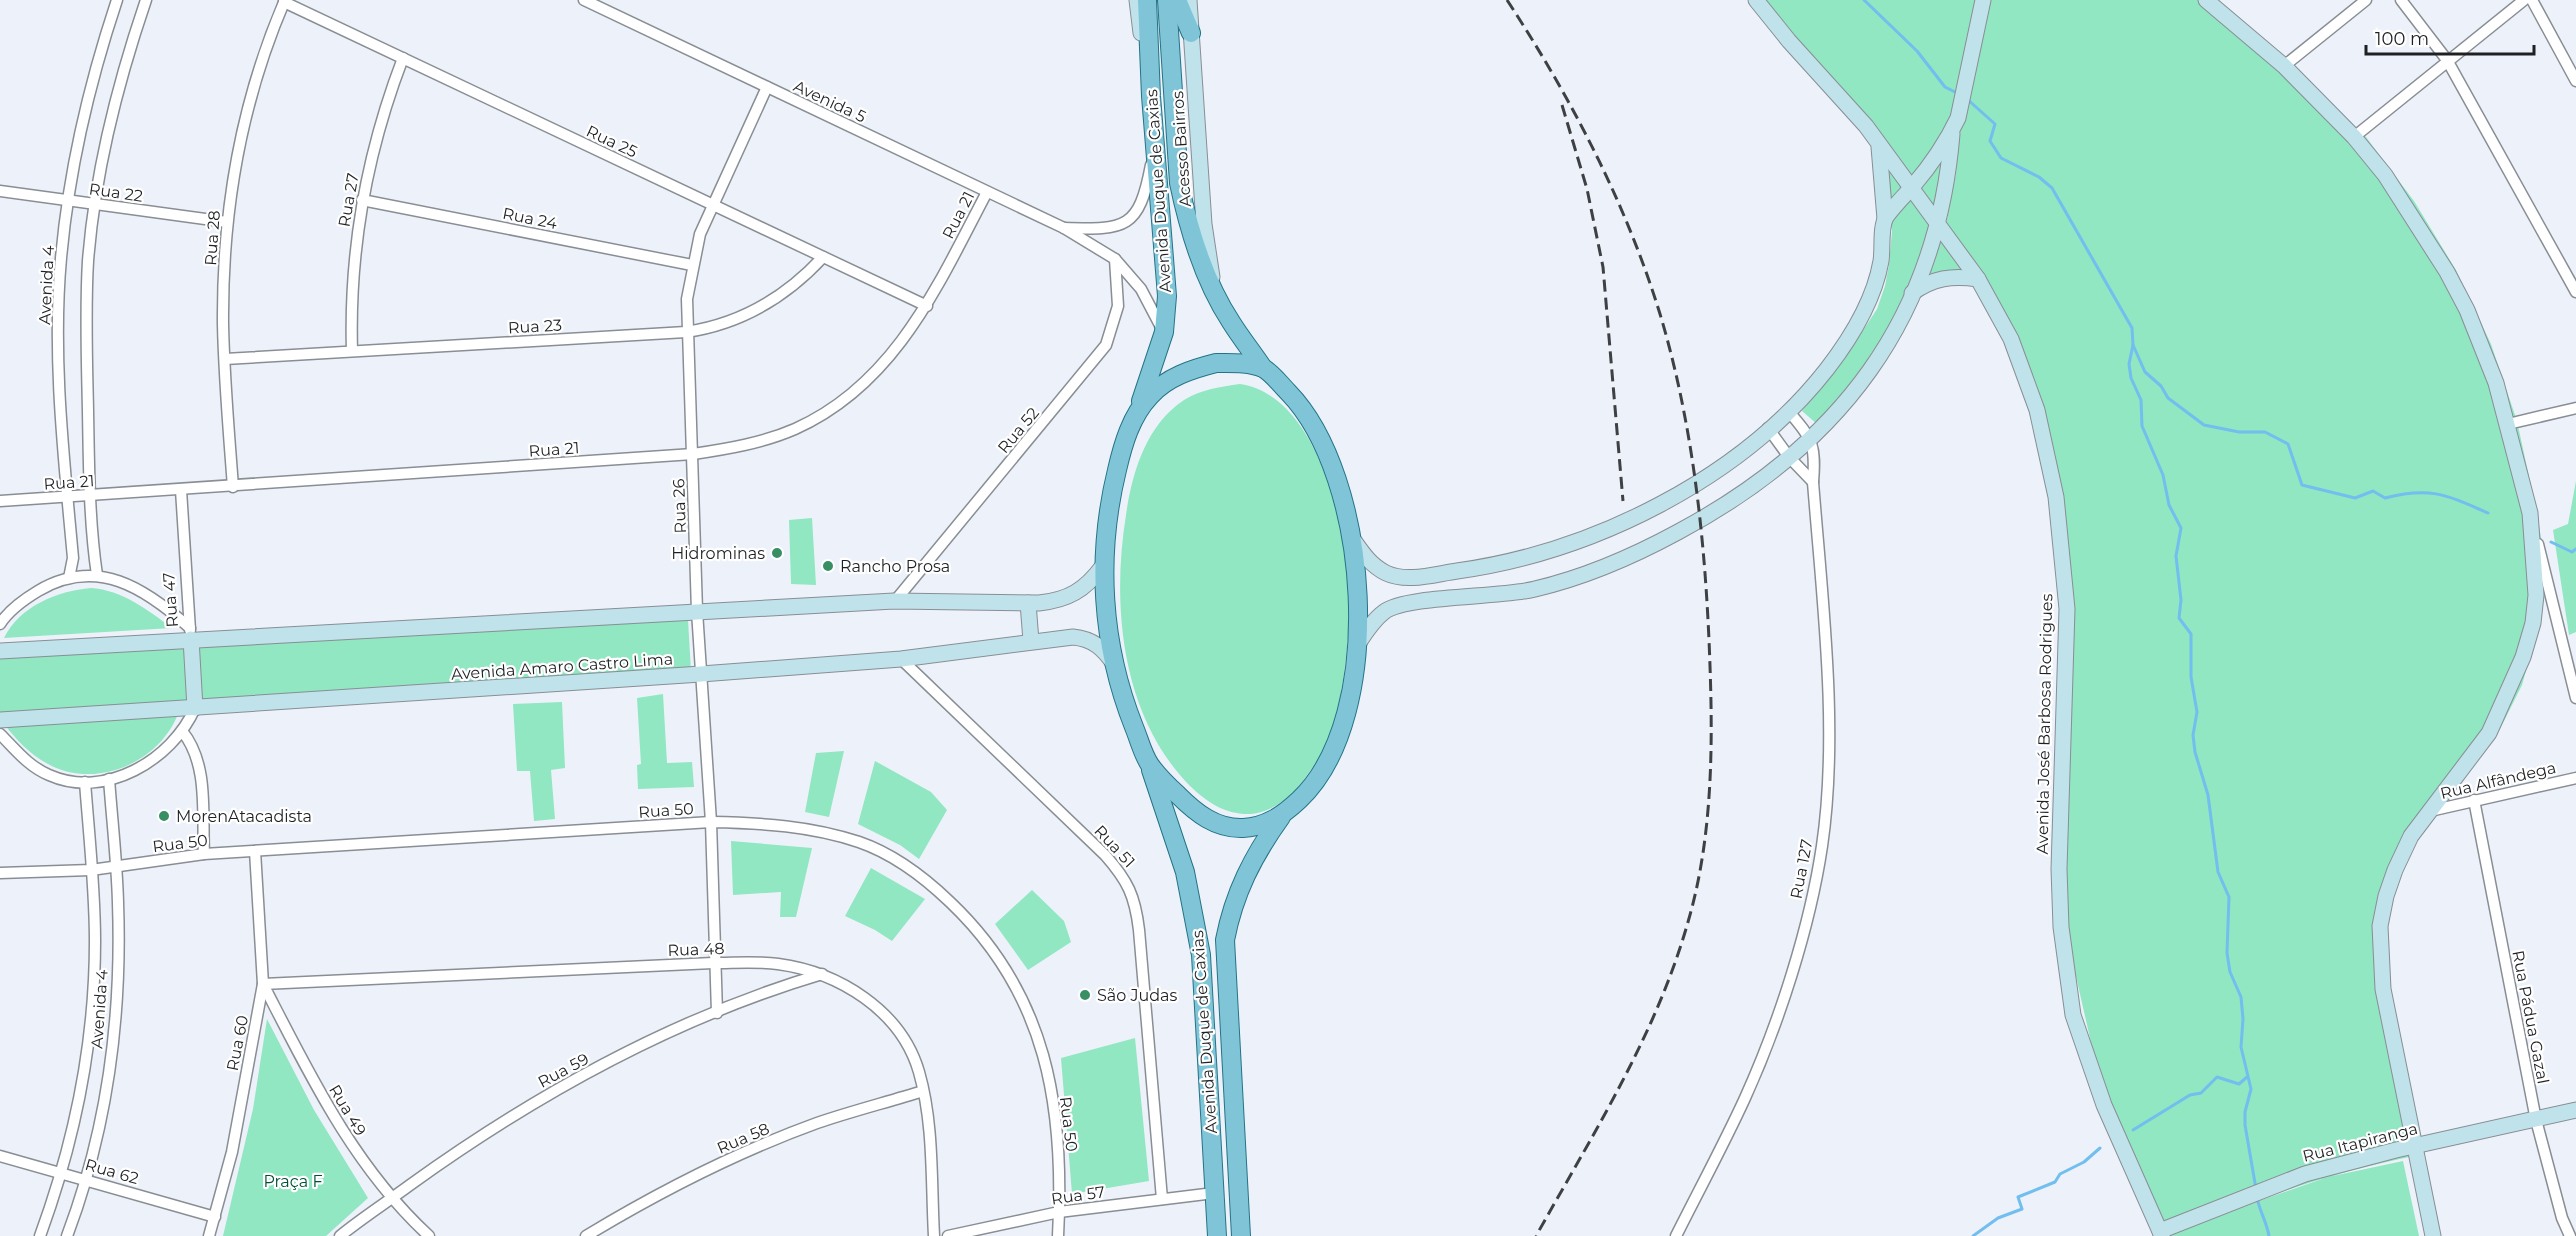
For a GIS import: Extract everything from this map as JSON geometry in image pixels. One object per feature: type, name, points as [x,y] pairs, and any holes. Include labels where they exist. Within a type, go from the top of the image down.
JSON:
[{"type":"main road","points":[[1137,0],[1150,96]]},
{"type":"main road","name":"Avenida Duque de Caxias","points":[[1148,0],[1150,96],[1167,296],[1164,332],[1153,371],[1120,453],[1112,490],[1102,567],[1114,664],[1185,872],[1201,955],[1217,1236]]},
{"type":"main road","name":"Avenida Duque de Caxias","points":[[1167,0],[1179,183],[1193,240],[1230,321],[1263,368],[1304,409],[1319,433],[1330,458],[1352,538],[1358,620],[1354,675],[1334,750],[1307,792],[1281,817],[1245,873],[1230,915],[1225,940],[1241,1236]]},
{"type":"main road","points":[[1177,0],[1191,33]]},
{"type":"main road","name":"Acesso Bairros","points":[[1189,0],[1204,224],[1216,294]]},
{"type":"main road","name":"Avenida José Barbosa Rodrigues","points":[[1756,0],[1879,144],[1978,279],[2010,339],[2037,410],[2047,449],[2062,549],[2067,609],[2059,869],[2061,927],[2073,1016],[2104,1105],[2161,1233]]},
{"type":"main road","points":[[1356,647],[1368,628],[1391,607],[1410,602],[1486,597],[1533,590],[1614,564],[1646,549],[1734,500],[1811,439],[1850,400],[1897,327],[1938,226],[1955,124],[1983,0]]},
{"type":"main road","points":[[2206,0],[2284,66],[2354,136],[2385,175],[2447,272],[2467,310],[2496,383],[2530,513],[2536,595],[2533,623],[2523,657],[2489,733],[2411,836],[2394,870],[2380,926],[2382,989],[2433,1236]]},
{"type":"main road","points":[[1885,219],[1935,159],[1955,124]]},
{"type":"main road","points":[[1352,538],[1371,563],[1388,574],[1408,578],[1496,564],[1571,543],[1649,510],[1695,485],[1789,412],[1842,349],[1873,294],[1881,262],[1885,219],[1879,144]]},
{"type":"main road","points":[[1912,293],[1926,283],[1941,278],[1960,276],[1978,279]]},
{"type":"main road","points":[[1136,413],[1158,389],[1192,368],[1233,363],[1263,368]]},
{"type":"main road","points":[[0,651],[191,634],[697,610],[801,608],[896,601],[1028,603],[1057,601],[1070,596],[1091,582],[1102,567]]},
{"type":"main road","points":[[1028,603],[1031,641]]},
{"type":"main road","name":"Rua 47","points":[[191,634],[195,708]]},
{"type":"main road","name":"Avenida Amaro Castro Lima","points":[[0,720],[700,675],[901,658],[1073,637],[1087,639],[1099,645],[1114,664]]},
{"type":"main road","points":[[1148,763],[1190,808],[1211,821],[1245,828],[1281,817]]},
{"type":"main road","name":"Rua Itapiranga","points":[[2161,1233],[2305,1174],[2576,1110]]},
{"type":"street","name":"Avenida 4","points":[[69,578],[73,558],[59,320],[61,258],[68,200],[88,94],[117,0]]},
{"type":"street","points":[[97,575],[90,496],[86,320],[88,261],[95,204],[115,101],[146,0]]},
{"type":"street","name":"Avenida 5","points":[[584,0],[1064,228],[1115,259],[1141,289],[1164,332]]},
{"type":"street","points":[[2284,66],[2366,0]]},
{"type":"street","points":[[2401,0],[2447,60],[2576,292]]},
{"type":"street","points":[[2354,136],[2524,0]]},
{"type":"street","points":[[2532,0],[2576,81]]},
{"type":"street","name":"Rua 25","points":[[285,1],[927,306]]},
{"type":"street","name":"Rua 28","points":[[233,487],[223,323],[227,222],[243,126],[261,60],[285,1]]},
{"type":"street","name":"Rua 27","points":[[351,351],[352,273],[362,200],[390,91],[403,58]]},
{"type":"street","name":"Rua 26","points":[[717,1012],[713,963],[711,822],[697,610],[693,454],[686,332],[687,299],[692,265],[711,204],[766,87]]},
{"type":"street","name":"Avenida 5","points":[[1064,228],[1119,226],[1132,218],[1142,205],[1155,144]]},
{"type":"street","name":"Rua 22","points":[[0,191],[227,222]]},
{"type":"street","name":"Rua 21","points":[[0,501],[693,454],[761,441],[820,417],[876,373],[927,306],[987,192]]},
{"type":"street","name":"Rua 24","points":[[362,200],[692,265]]},
{"type":"street","name":"Rua 23","points":[[225,359],[686,332],[732,321],[760,308],[799,281],[823,257]]},
{"type":"street","name":"Rua 52","points":[[896,601],[1106,345],[1118,306],[1115,259]]},
{"type":"street","points":[[2508,424],[2576,408]]},
{"type":"street","points":[[1789,412],[1811,439]]},
{"type":"street","points":[[1768,428],[1789,457],[1814,482]]},
{"type":"street","name":"Rua 127","points":[[1676,1236],[1746,1096],[1773,1024],[1795,960],[1822,845],[1827,792],[1829,710],[1814,482],[1814,449],[1811,439]]},
{"type":"street","name":"Rua 47","points":[[181,490],[191,634]]},
{"type":"street","points":[[2530,513],[2576,699]]},
{"type":"street","points":[[0,624],[6,614],[49,585],[69,578],[97,575],[118,579],[158,602],[191,634]]},
{"type":"street","name":"Rua 51","points":[[901,658],[1105,855],[1125,878],[1136,912],[1162,1199]]},
{"type":"street","points":[[0,734],[16,753],[32,766],[50,776],[71,782],[109,779],[144,765],[163,751],[182,731],[195,708]]},
{"type":"street","points":[[182,731],[193,744],[200,761],[204,854]]},
{"type":"street","name":"Rua Alfândega","points":[[2427,812],[2576,778]]},
{"type":"street","name":"Avenida 4","points":[[67,1236],[86,1179],[108,1080],[115,1030],[118,901],[109,779]]},
{"type":"street","name":"Avenida 4","points":[[40,1236],[61,1173],[82,1076],[92,1007],[95,940],[86,782]]},
{"type":"street","name":"Rua Pádua Gazal","points":[[2474,800],[2536,1119],[2562,1218],[2570,1236]]},
{"type":"street","name":"Rua 50","points":[[0,873],[91,870],[204,854],[711,822],[784,825],[823,832],[862,843],[901,862],[937,889],[970,921],[996,953],[1034,1022],[1045,1062],[1060,1169],[1058,1236]]},
{"type":"street","name":"Rua 60","points":[[209,1236],[232,1152],[263,984],[255,851]]},
{"type":"street","name":"Rua 48","points":[[263,984],[713,963],[777,963],[823,974],[867,998],[898,1030],[918,1070],[923,1092],[934,1236]]},
{"type":"street","name":"Rua 59","points":[[340,1236],[492,1129],[552,1092],[717,1012],[786,985],[823,974]]},
{"type":"street","name":"Rua 49","points":[[263,984],[326,1106],[357,1155],[391,1199],[429,1236]]},
{"type":"street","name":"Rua 58","points":[[586,1236],[628,1210],[730,1159],[817,1124],[923,1092]]},
{"type":"street","name":"Rua 62","points":[[0,1156],[215,1217]]},
{"type":"street","name":"Rua 57","points":[[948,1236],[1059,1212],[1214,1193]]},
{"type":"green space","points":[[1752,0],[1977,0],[1935,227],[1973,280],[1957,281],[1905,300],[1874,355],[1817,424],[1802,411],[1851,349],[1877,309],[1885,286],[1892,231],[1889,206],[1873,140]]},
{"type":"green space","points":[[1987,0],[2203,0],[2333,112],[2366,137],[2414,201],[2456,270],[2491,344],[2517,421],[2538,518],[2542,545],[2539,625],[2522,685],[2497,735],[2467,775],[2428,818],[2395,871],[2379,953],[2414,1156],[2330,1177],[2403,1161],[2419,1236],[2168,1236],[2112,1108],[2095,1060],[2075,972],[2069,928],[2066,873],[2073,607],[2062,498],[2041,409],[1945,230],[1956,173],[1959,129]],"holes":[[[2324,1178],[2247,1205],[2288,1190]]]},
{"type":"green space","points":[[1240,384],[1269,395],[1293,416],[1312,446],[1327,480],[1338,517],[1345,555],[1349,619],[1340,696],[1323,751],[1292,793],[1274,807],[1251,814],[1225,810],[1197,792],[1167,758],[1149,727],[1136,694],[1127,659],[1120,586],[1126,515],[1132,483],[1151,436],[1171,410],[1184,400],[1218,387]]},
{"type":"green space","points":[[2576,481],[2576,632],[2569,635],[2553,530],[2568,524]]},
{"type":"green space","points":[[812,518],[816,585],[791,584],[789,520]]},
{"type":"green space","points":[[91,588],[124,597],[172,628],[4,638],[20,617],[41,602],[65,593]]},
{"type":"green space","points":[[688,620],[691,671],[0,716],[0,654]]},
{"type":"green space","points":[[663,694],[667,763],[692,762],[694,787],[638,789],[637,765],[641,764],[637,698]]},
{"type":"green space","points":[[562,702],[565,768],[551,770],[555,819],[534,821],[530,771],[517,771],[513,704]]},
{"type":"green space","points":[[178,714],[169,731],[156,746],[141,758],[124,767],[105,773],[85,774],[66,771],[48,764],[24,746],[4,724]]},
{"type":"green space","points":[[844,751],[829,817],[805,812],[816,753]]},
{"type":"green space","points":[[875,761],[931,792],[947,810],[919,859],[900,845],[858,824]]},
{"type":"green space","points":[[731,841],[812,848],[796,917],[780,917],[781,892],[733,895]]},
{"type":"green space","points":[[871,868],[925,899],[892,941],[845,916]]},
{"type":"green space","points":[[1032,890],[1064,921],[1071,942],[1028,970],[995,924]]},
{"type":"green space","name":"Praça F","points":[[267,1019],[314,1110],[368,1198],[326,1236],[223,1236],[253,1109]]},
{"type":"green space","points":[[1135,1038],[1149,1181],[1072,1194],[1061,1058]]},
{"type":"waterway","points":[[1864,0],[1917,51],[1945,87],[1959,94]]},
{"type":"waterway","points":[[1967,99],[1995,124],[1990,141],[2001,158],[2039,177],[2052,188],[2132,328],[2133,345],[2129,364],[2131,378],[2141,400],[2142,426],[2163,475],[2169,505],[2181,528],[2176,556],[2181,600],[2179,618],[2191,634],[2191,677],[2197,712],[2193,735],[2195,752],[2208,795],[2218,872],[2229,897],[2227,953],[2230,972],[2241,997],[2243,1019],[2241,1047],[2251,1089],[2245,1112],[2245,1125],[2256,1189]]},
{"type":"waterway","points":[[2133,345],[2145,372],[2161,386],[2168,398],[2204,425],[2239,432],[2265,432],[2288,444],[2302,485],[2355,498],[2373,491],[2385,498],[2414,493],[2438,494],[2488,513]]},
{"type":"waterway","points":[[2551,542],[2572,552],[2576,549]]},
{"type":"waterway","points":[[2133,1130],[2190,1095],[2201,1093],[2217,1077],[2239,1084],[2247,1077]]},
{"type":"waterway","points":[[1973,1236],[1998,1218],[2022,1209],[2018,1197],[2055,1182],[2060,1174],[2084,1162],[2100,1148]]},
{"type":"waterway","points":[[2257,1198],[2269,1236]]},
{"type":"railway","points":[[1507,0],[1553,74],[1594,151],[1631,232],[1660,314],[1682,400],[1696,488],[1705,577],[1711,698],[1711,763],[1702,859],[1696,891],[1675,964],[1641,1044],[1601,1122],[1536,1236]]},
{"type":"railway","points":[[1562,105],[1587,189],[1603,267],[1623,501]]},
{"type":"place","name":"Hidrominas","points":[[777,553]]},
{"type":"place","name":"Rancho Prosa","points":[[828,566]]},
{"type":"place","name":"MorenAtacadista","points":[[164,816]]},
{"type":"place","name":"São Judas","points":[[1085,995]]}]
